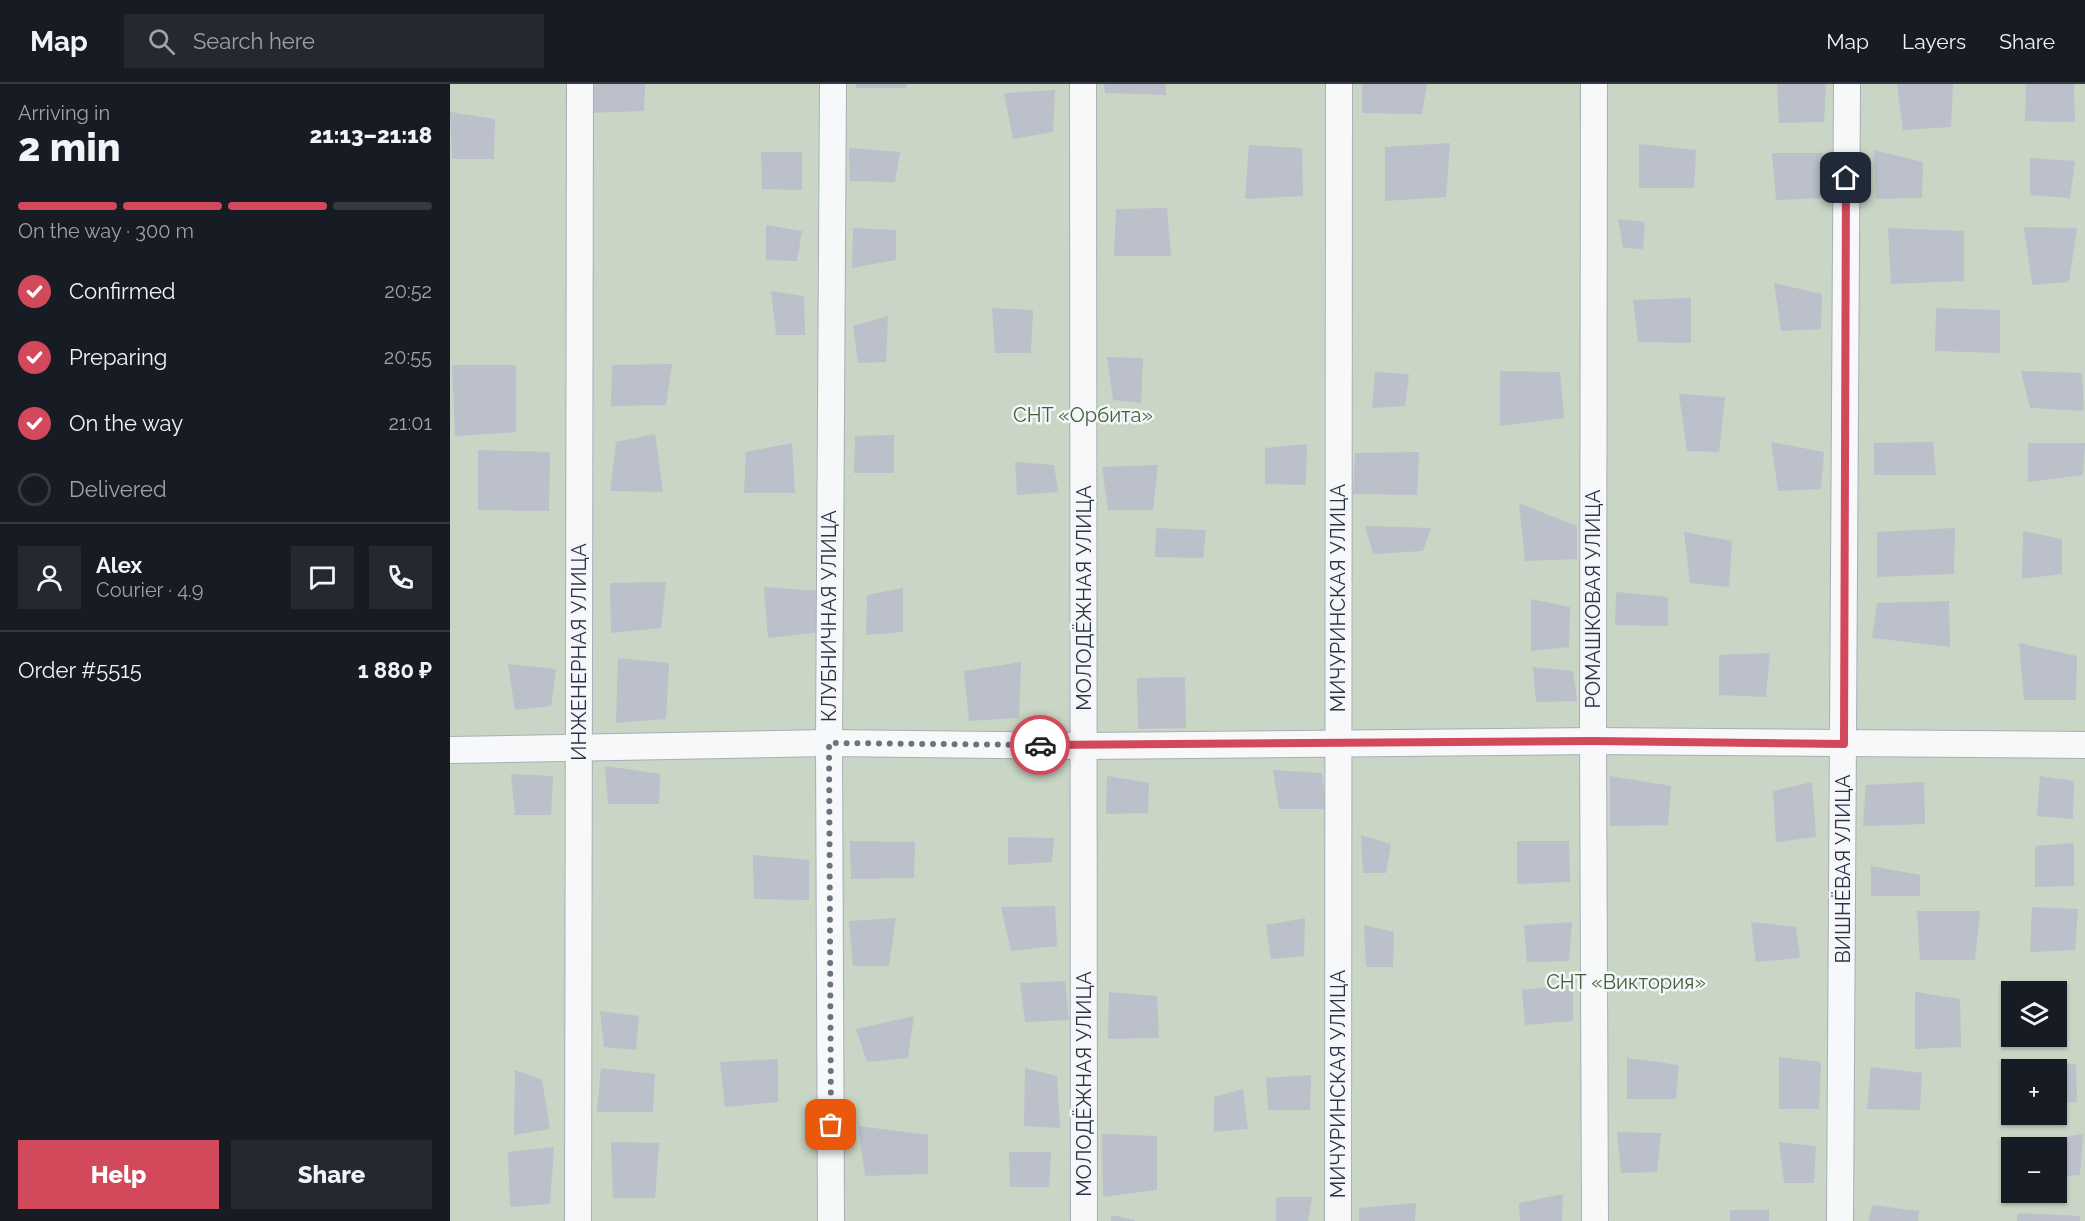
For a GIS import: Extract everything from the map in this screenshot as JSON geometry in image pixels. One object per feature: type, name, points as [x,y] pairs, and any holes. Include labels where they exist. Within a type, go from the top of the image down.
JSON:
[{"type":"street","name":"ИНЖЕНЕРНАЯ УЛИЦА","points":[[578,1221],[580,84]]},
{"type":"street","name":"КЛУБНИЧНАЯ УЛИЦА","points":[[831,1221],[829,743],[833,84]]},
{"type":"street","name":"МОЛОДЁЖНАЯ УЛИЦА","points":[[1083,84],[1084,1221]]},
{"type":"street","name":"МИЧУРИНСКАЯ УЛИЦА","points":[[1338,1221],[1339,84]]},
{"type":"street","name":"РОМАШКОВАЯ УЛИЦА","points":[[1594,84],[1594,1221]]},
{"type":"street","name":"ВИШНЁВАЯ УЛИЦА","points":[[1840,1221],[1847,84]]},
{"type":"street","points":[[450,750],[829,743],[1085,746],[1593,741],[2085,745]]},
{"type":"green space","points":[[450,84],[2085,84],[2085,1221],[450,1221]]},
{"type":"building","points":[[588,84],[645,84],[644,111],[589,113]]},
{"type":"building","points":[[856,84],[907,84],[906,88],[856,88]]},
{"type":"building","points":[[1104,84],[1166,84],[1166,95],[1105,93]]},
{"type":"building","points":[[1362,84],[1427,84],[1422,114],[1362,113]]},
{"type":"building","points":[[1777,84],[1826,84],[1824,122],[1779,123]]},
{"type":"building","points":[[1897,84],[1953,84],[1951,127],[1903,130]]},
{"type":"building","points":[[2026,84],[2074,84],[2075,122],[2025,121]]},
{"type":"building","points":[[1055,90],[1053,132],[1013,139],[1004,93]]},
{"type":"building","points":[[450,112],[495,119],[494,159],[452,159]]},
{"type":"building","points":[[1450,143],[1446,197],[1385,201],[1385,147]]},
{"type":"building","points":[[1639,144],[1696,150],[1694,188],[1639,188]]},
{"type":"building","points":[[1249,145],[1302,148],[1303,196],[1245,199]]},
{"type":"building","points":[[849,148],[900,152],[895,182],[850,181]]},
{"type":"building","points":[[1874,150],[1923,162],[1922,198],[1876,199]]},
{"type":"building","points":[[761,152],[802,152],[802,190],[762,189]]},
{"type":"building","points":[[1772,153],[1822,153],[1824,198],[1776,200]]},
{"type":"building","points":[[2030,158],[2075,161],[2070,198],[2030,195]]},
{"type":"building","points":[[1167,208],[1171,256],[1114,256],[1116,209]]},
{"type":"building","points":[[1618,219],[1645,222],[1643,249],[1623,248]]},
{"type":"building","points":[[766,225],[802,231],[797,261],[766,260]]},
{"type":"building","points":[[2024,227],[2077,228],[2069,282],[2032,285]]},
{"type":"building","points":[[853,228],[896,230],[896,260],[852,268]]},
{"type":"building","points":[[1888,228],[1964,231],[1964,281],[1891,284]]},
{"type":"building","points":[[1774,283],[1822,294],[1821,329],[1781,331]]},
{"type":"building","points":[[771,291],[804,296],[805,335],[776,335]]},
{"type":"building","points":[[1691,298],[1691,343],[1638,342],[1633,300]]},
{"type":"building","points":[[992,308],[1033,310],[1031,353],[995,353]]},
{"type":"building","points":[[1936,308],[2000,310],[2000,353],[1935,351]]},
{"type":"building","points":[[888,316],[886,362],[858,363],[853,326]]},
{"type":"building","points":[[1107,357],[1143,358],[1141,403],[1113,400]]},
{"type":"building","points":[[672,364],[666,405],[611,406],[612,365]]},
{"type":"building","points":[[452,365],[516,365],[516,432],[455,436]]},
{"type":"building","points":[[1500,371],[1560,372],[1564,418],[1500,426]]},
{"type":"building","points":[[2021,371],[2082,373],[2084,411],[2030,408]]},
{"type":"building","points":[[1375,372],[1409,374],[1405,406],[1372,408]]},
{"type":"building","points":[[1679,394],[1725,397],[1719,452],[1687,451]]},
{"type":"building","points":[[655,434],[663,492],[610,491],[616,442]]},
{"type":"building","points":[[894,435],[894,473],[854,473],[855,436]]},
{"type":"building","points":[[1771,442],[1824,452],[1821,489],[1778,491]]},
{"type":"building","points":[[1933,442],[1936,475],[1874,475],[1874,443]]},
{"type":"building","points":[[792,443],[795,493],[744,493],[746,452]]},
{"type":"building","points":[[2028,443],[2085,443],[2083,475],[2028,482]]},
{"type":"building","points":[[1307,444],[1306,485],[1265,484],[1265,448]]},
{"type":"building","points":[[478,450],[550,452],[549,511],[478,510]]},
{"type":"building","points":[[1419,452],[1417,495],[1353,494],[1355,453]]},
{"type":"building","points":[[1015,462],[1054,465],[1058,492],[1017,495]]},
{"type":"building","points":[[1158,465],[1153,510],[1108,510],[1102,467]]},
{"type":"building","points":[[1519,503],[1577,526],[1577,559],[1525,561]]},
{"type":"building","points":[[1365,526],[1431,528],[1423,551],[1373,554]]},
{"type":"building","points":[[1156,528],[1206,530],[1203,558],[1155,557]]},
{"type":"building","points":[[1955,528],[1954,574],[1877,577],[1877,532]]},
{"type":"building","points":[[2023,531],[2062,539],[2062,574],[2022,579]]},
{"type":"building","points":[[1684,532],[1732,541],[1729,587],[1690,583]]},
{"type":"building","points":[[666,582],[661,628],[611,633],[610,583]]},
{"type":"building","points":[[764,587],[818,591],[822,632],[768,638]]},
{"type":"building","points":[[903,588],[903,632],[866,635],[867,595]]},
{"type":"building","points":[[1616,592],[1668,597],[1668,626],[1615,625]]},
{"type":"building","points":[[1531,599],[1570,607],[1569,647],[1531,651]]},
{"type":"building","points":[[1949,601],[1950,647],[1872,638],[1877,603]]},
{"type":"building","points":[[2019,643],[2077,656],[2076,700],[2024,700]]},
{"type":"building","points":[[1770,653],[1766,697],[1719,695],[1719,655]]},
{"type":"building","points":[[618,658],[669,663],[666,719],[616,723]]},
{"type":"building","points":[[1021,662],[1019,718],[969,721],[964,671]]},
{"type":"building","points":[[508,664],[556,669],[551,706],[515,710]]},
{"type":"building","points":[[1533,667],[1573,671],[1577,701],[1536,702]]},
{"type":"building","points":[[1185,677],[1186,728],[1138,729],[1137,678]]},
{"type":"building","points":[[605,766],[660,774],[659,804],[608,804]]},
{"type":"building","points":[[1273,770],[1322,773],[1326,809],[1279,809]]},
{"type":"building","points":[[511,774],[553,776],[551,815],[515,815]]},
{"type":"building","points":[[1107,776],[1149,783],[1148,813],[1106,814]]},
{"type":"building","points":[[1610,776],[1671,786],[1668,825],[1610,826]]},
{"type":"building","points":[[2040,776],[2074,781],[2073,819],[2037,816]]},
{"type":"building","points":[[1812,782],[1816,837],[1776,842],[1773,791]]},
{"type":"building","points":[[1924,782],[1925,824],[1863,826],[1866,785]]},
{"type":"building","points":[[1361,835],[1391,844],[1386,873],[1363,873]]},
{"type":"building","points":[[1008,837],[1054,838],[1052,862],[1008,865]]},
{"type":"building","points":[[850,841],[915,842],[914,878],[851,879]]},
{"type":"building","points":[[1517,841],[1569,841],[1570,882],[1517,884]]},
{"type":"building","points":[[2074,843],[2074,886],[2035,887],[2035,846]]},
{"type":"building","points":[[753,855],[809,860],[809,900],[754,899]]},
{"type":"building","points":[[1871,866],[1920,875],[1920,896],[1871,896]]},
{"type":"building","points":[[1055,906],[1057,946],[1011,951],[1001,907]]},
{"type":"building","points":[[2032,907],[2078,909],[2075,950],[2030,952]]},
{"type":"building","points":[[1917,911],[1980,911],[1975,960],[1920,960]]},
{"type":"building","points":[[896,918],[889,966],[853,966],[849,921]]},
{"type":"building","points":[[1305,918],[1304,956],[1271,959],[1266,925]]},
{"type":"building","points":[[1572,922],[1569,961],[1527,962],[1524,925]]},
{"type":"building","points":[[1751,922],[1796,927],[1800,958],[1756,962]]},
{"type":"building","points":[[1364,925],[1394,932],[1393,967],[1366,967]]},
{"type":"building","points":[[1065,981],[1069,1020],[1025,1022],[1020,983]]},
{"type":"building","points":[[1573,985],[1573,1021],[1525,1025],[1522,990]]},
{"type":"building","points":[[1109,992],[1157,996],[1159,1038],[1108,1039]]},
{"type":"building","points":[[1915,992],[1960,999],[1961,1047],[1915,1049]]},
{"type":"building","points":[[600,1011],[639,1016],[636,1050],[604,1047]]},
{"type":"building","points":[[914,1016],[908,1058],[867,1062],[856,1029]]},
{"type":"building","points":[[1779,1057],[1821,1062],[1819,1109],[1779,1109]]},
{"type":"building","points":[[1627,1058],[1679,1065],[1676,1099],[1627,1099]]},
{"type":"building","points":[[778,1059],[778,1102],[725,1107],[720,1062]]},
{"type":"building","points":[[2067,1064],[2076,1064],[2077,1102],[2067,1102]]},
{"type":"building","points":[[1871,1067],[1922,1073],[1920,1110],[1867,1109]]},
{"type":"building","points":[[601,1068],[655,1074],[653,1112],[597,1112]]},
{"type":"building","points":[[1025,1068],[1057,1076],[1060,1128],[1024,1126]]},
{"type":"building","points":[[515,1070],[542,1080],[550,1129],[514,1135]]},
{"type":"building","points":[[1311,1075],[1310,1110],[1268,1110],[1266,1078]]},
{"type":"building","points":[[1243,1089],[1248,1129],[1214,1132],[1214,1097]]},
{"type":"building","points":[[858,1126],[928,1135],[928,1174],[865,1176]]},
{"type":"building","points":[[1617,1132],[1661,1133],[1657,1172],[1621,1173]]},
{"type":"building","points":[[1102,1134],[1157,1136],[1157,1190],[1103,1197]]},
{"type":"building","points":[[2083,1134],[2080,1175],[2067,1176],[2067,1137],[2064,1137]]},
{"type":"building","points":[[611,1142],[659,1143],[655,1198],[613,1198]]},
{"type":"building","points":[[1779,1142],[1816,1146],[1814,1183],[1784,1183]]},
{"type":"building","points":[[554,1147],[550,1204],[510,1207],[508,1152]]},
{"type":"building","points":[[1009,1152],[1051,1152],[1049,1187],[1010,1187]]},
{"type":"building","points":[[1563,1194],[1562,1221],[1520,1221],[1519,1203]]},
{"type":"building","points":[[1276,1197],[1312,1197],[1308,1221],[1276,1221]]},
{"type":"building","points":[[1416,1203],[1415,1221],[1359,1221],[1359,1208]]},
{"type":"building","points":[[1872,1205],[1919,1211],[1918,1221],[1869,1221]]},
{"type":"building","points":[[1730,1210],[1769,1210],[1769,1221],[1730,1221]]},
{"type":"building","points":[[2018,1213],[2080,1216],[2080,1221],[2017,1221]]},
{"type":"building","points":[[1111,1215],[1135,1220],[1135,1221],[1111,1221]]},
{"type":"way so far","points":[[831,1125],[829,743],[1040,745]]},
{"type":"route","points":[[1040,745],[1593,741],[1844,744],[1846,178]]},
{"type":"park label","name":"СНТ «Орбита»","points":[[1083,415]]},
{"type":"park label","name":"СНТ «Виктория»","points":[[1626,982]]}]
